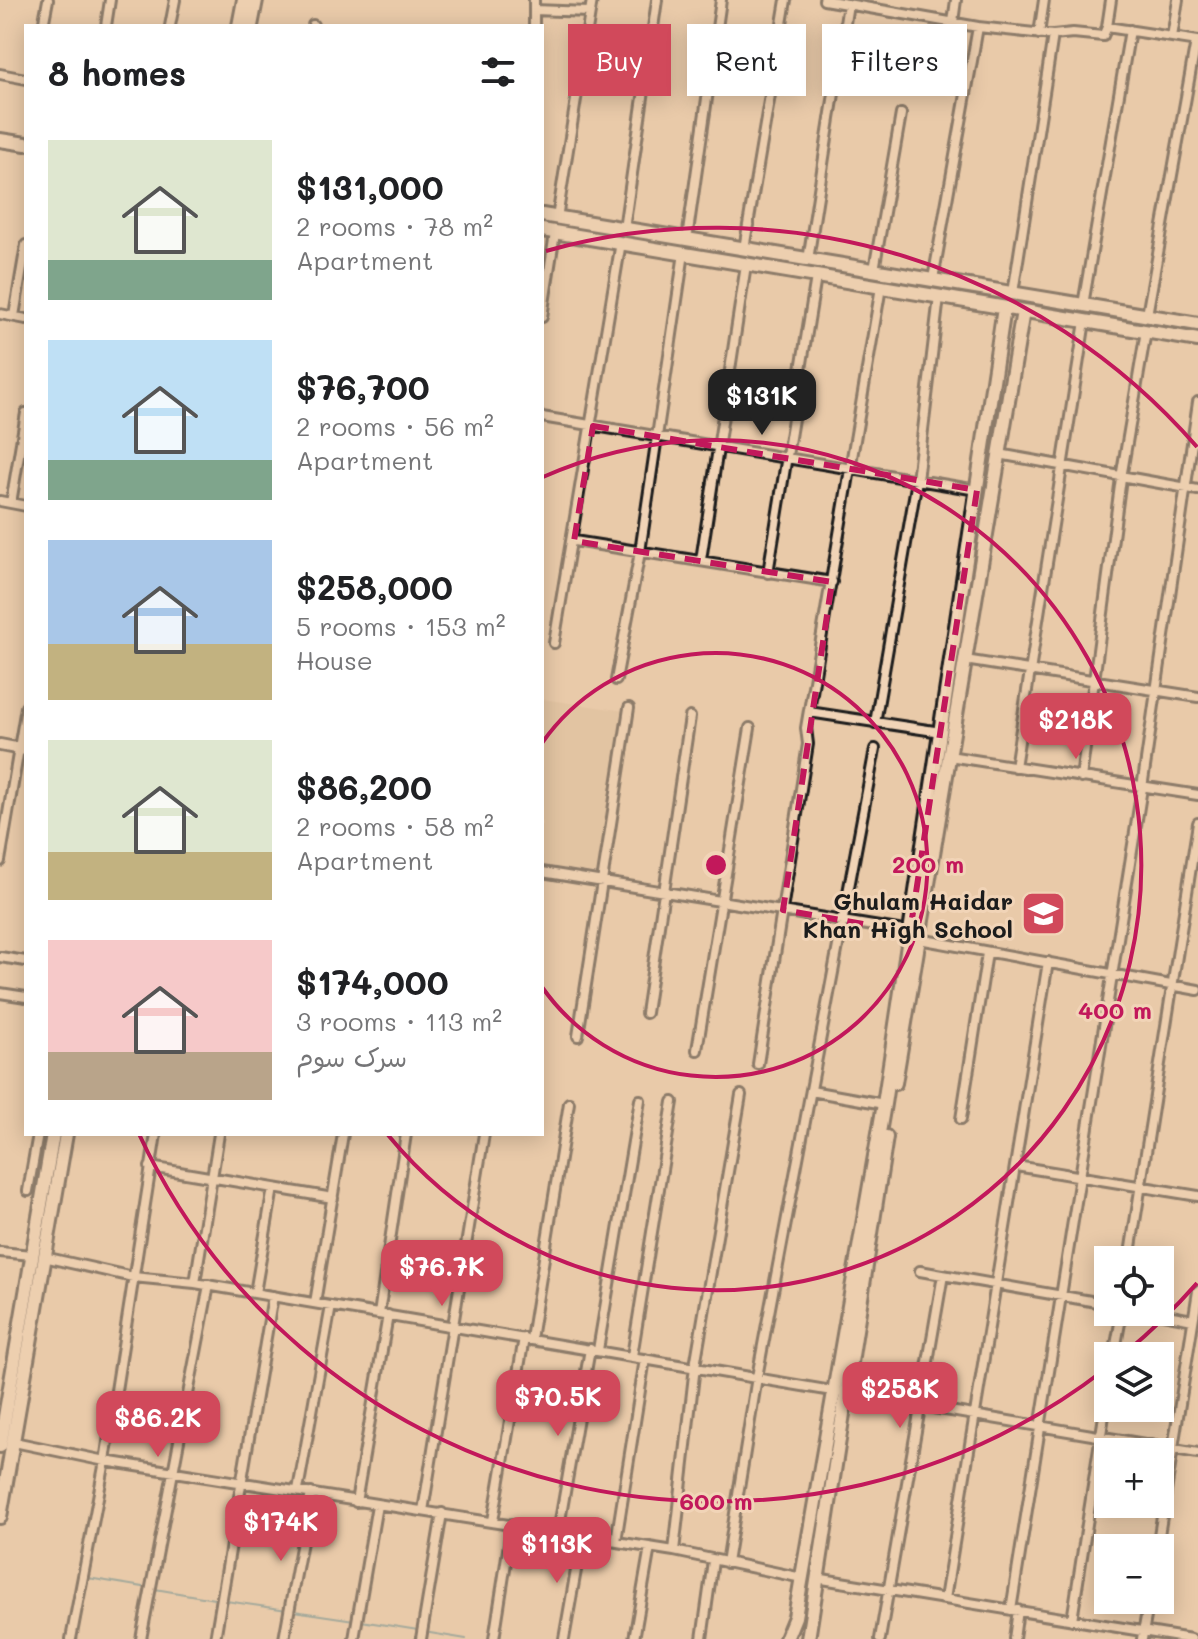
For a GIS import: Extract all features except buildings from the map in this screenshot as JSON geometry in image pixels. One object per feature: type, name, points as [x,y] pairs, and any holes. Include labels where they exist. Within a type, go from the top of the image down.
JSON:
[{"type":"main road","points":[[239,24],[244,0]]},
{"type":"main road","points":[[251,24],[256,0]]},
{"type":"main road","points":[[0,140],[24,144]]},
{"type":"main road","points":[[544,215],[1198,324]]},
{"type":"main road","points":[[574,235],[576,221]]},
{"type":"main road","points":[[548,232],[1198,340]]},
{"type":"main road","points":[[926,865],[941,732],[1004,308]]},
{"type":"main road","points":[[808,1639],[840,1391],[884,1104],[926,865],[949,756],[1023,311]]},
{"type":"main road","points":[[786,1639],[795,1617],[840,1391],[914,935]]},
{"type":"main road","points":[[53,1136],[54,1164]]},
{"type":"main road","points":[[0,1517],[5,1441],[54,1164],[65,1136]]},
{"type":"main road","points":[[0,1446],[5,1441]]},
{"type":"street","points":[[43,24],[48,0]]},
{"type":"street","points":[[106,24],[110,0]]},
{"type":"street","points":[[170,24],[175,0]]},
{"type":"street","points":[[567,0],[567,12]]},
{"type":"street","points":[[557,218],[592,0]]},
{"type":"street","points":[[624,229],[657,0]]},
{"type":"street","points":[[687,239],[721,0]]},
{"type":"street","points":[[744,249],[786,0]]},
{"type":"street","points":[[825,0],[978,27],[1039,34],[1103,36],[1111,0]]},
{"type":"street","points":[[886,10],[888,0]]},
{"type":"street","points":[[953,22],[956,0]]},
{"type":"street","points":[[1039,34],[1044,0]]},
{"type":"street","points":[[1172,37],[1178,0]]},
{"type":"street","points":[[808,260],[848,4]]},
{"type":"street","points":[[534,5],[567,12],[589,12]]},
{"type":"street","points":[[933,279],[978,27]]},
{"type":"street","points":[[1107,27],[1197,41],[1147,315]]},
{"type":"street","points":[[1083,305],[1130,30]]},
{"type":"street","points":[[1013,293],[1053,35]]},
{"type":"street","points":[[0,74],[24,79]]},
{"type":"street","points":[[874,270],[901,114]]},
{"type":"street","points":[[544,289],[548,232]]},
{"type":"street","points":[[554,643],[574,541],[621,242]]},
{"type":"street","points":[[616,680],[640,552],[684,253]]},
{"type":"street","points":[[14,316],[24,257]]},
{"type":"street","points":[[701,560],[721,446],[746,265]]},
{"type":"street","points":[[768,573],[816,277]]},
{"type":"street","points":[[758,1064],[808,744],[809,712],[881,287]]},
{"type":"street","points":[[875,723],[917,480],[939,297]]},
{"type":"street","points":[[0,314],[24,318]]},
{"type":"street","points":[[1015,767],[1085,321]]},
{"type":"street","points":[[1081,778],[1121,478],[1146,331]]},
{"type":"street","points":[[1014,1639],[1038,1426],[1142,788],[1198,402]]},
{"type":"street","points":[[544,417],[977,490]]},
{"type":"street","points":[[11,503],[24,425]]},
{"type":"street","points":[[999,454],[1198,490]]},
{"type":"street","points":[[0,501],[24,506]]},
{"type":"street","points":[[574,541],[832,582]]},
{"type":"street","points":[[965,660],[1198,697]]},
{"type":"street","points":[[578,1036],[629,708]]},
{"type":"street","points":[[809,712],[941,732]]},
{"type":"street","points":[[646,1013],[690,717]]},
{"type":"street","points":[[0,861],[24,728]]},
{"type":"street","points":[[697,1050],[750,728]]},
{"type":"street","points":[[0,745],[22,749]]},
{"type":"street","points":[[727,1563],[757,1377],[875,749]]},
{"type":"street","points":[[949,756],[1198,795]]},
{"type":"street","points":[[1131,1246],[1198,823]]},
{"type":"street","points":[[544,872],[783,910],[914,935],[987,953],[1198,990]]},
{"type":"street","points":[[961,1119],[987,953]]},
{"type":"street","points":[[0,957],[24,961]]},
{"type":"street","points":[[945,1599],[1048,962]]},
{"type":"street","points":[[0,993],[24,997]]},
{"type":"street","points":[[811,1091],[884,1104]]},
{"type":"street","points":[[674,1551],[695,1366],[741,1095]]},
{"type":"street","points":[[558,1532],[640,1100]]},
{"type":"street","points":[[632,1356],[673,1102]]},
{"type":"street","points":[[493,1521],[569,1103]]},
{"type":"street","points":[[28,1191],[38,1136]]},
{"type":"street","points":[[71,1639],[105,1461],[156,1136]]},
{"type":"street","points":[[195,1283],[219,1136]]},
{"type":"street","points":[[315,1303],[343,1136]]},
{"type":"street","points":[[356,1502],[384,1314],[406,1136]]},
{"type":"street","points":[[423,1511],[484,1136]]},
{"type":"street","points":[[1016,1166],[1198,1196]]},
{"type":"street","points":[[150,1167],[333,1198]]},
{"type":"street","points":[[255,1293],[273,1188]]},
{"type":"street","points":[[0,1252],[38,1256],[133,1277],[209,1285],[1116,1438]]},
{"type":"street","points":[[920,1271],[1094,1301]]},
{"type":"street","points":[[880,1639],[943,1275]]},
{"type":"street","points":[[141,1639],[209,1285]]},
{"type":"street","points":[[1198,1291],[1174,1449],[1198,1453]]},
{"type":"street","points":[[215,1639],[239,1482],[273,1296]]},
{"type":"street","points":[[298,1490],[331,1306]]},
{"type":"street","points":[[1174,1316],[1193,1320]]},
{"type":"street","points":[[616,1541],[645,1359]]},
{"type":"street","points":[[1072,1620],[1102,1422]]},
{"type":"street","points":[[5,1441],[105,1461],[616,1541],[802,1578]]},
{"type":"street","points":[[284,1639],[311,1493]]},
{"type":"street","points":[[354,1639],[377,1505]]},
{"type":"street","points":[[421,1639],[442,1513]]},
{"type":"street","points":[[494,1639],[512,1524]]},
{"type":"street","points":[[564,1639],[582,1536]]},
{"type":"street","points":[[634,1639],[650,1547]]},
{"type":"street","points":[[702,1639],[713,1561]]},
{"type":"street","points":[[816,1578],[1015,1610],[1143,1635],[1191,1639]]},
{"type":"street","points":[[1143,1635],[1147,1614]]},
{"type":"highlighted area","points":[[593,426],[977,490],[910,932],[783,910],[832,582],[574,541]]},
{"type":"shaded area","points":[[544,699],[625,711],[602,874],[544,865]]},
{"type":"waterway","points":[[88,1578],[149,1588]]},
{"type":"waterway","points":[[155,1589],[220,1600]]},
{"type":"waterway","points":[[226,1601],[287,1610]]},
{"type":"waterway","points":[[294,1611],[354,1620]]},
{"type":"waterway","points":[[361,1621],[418,1630]]},
{"type":"waterway","points":[[424,1632],[466,1639]]},
{"type":"place","name":"Ghulam Haidar Khan High School","points":[[1044,914]]}]
